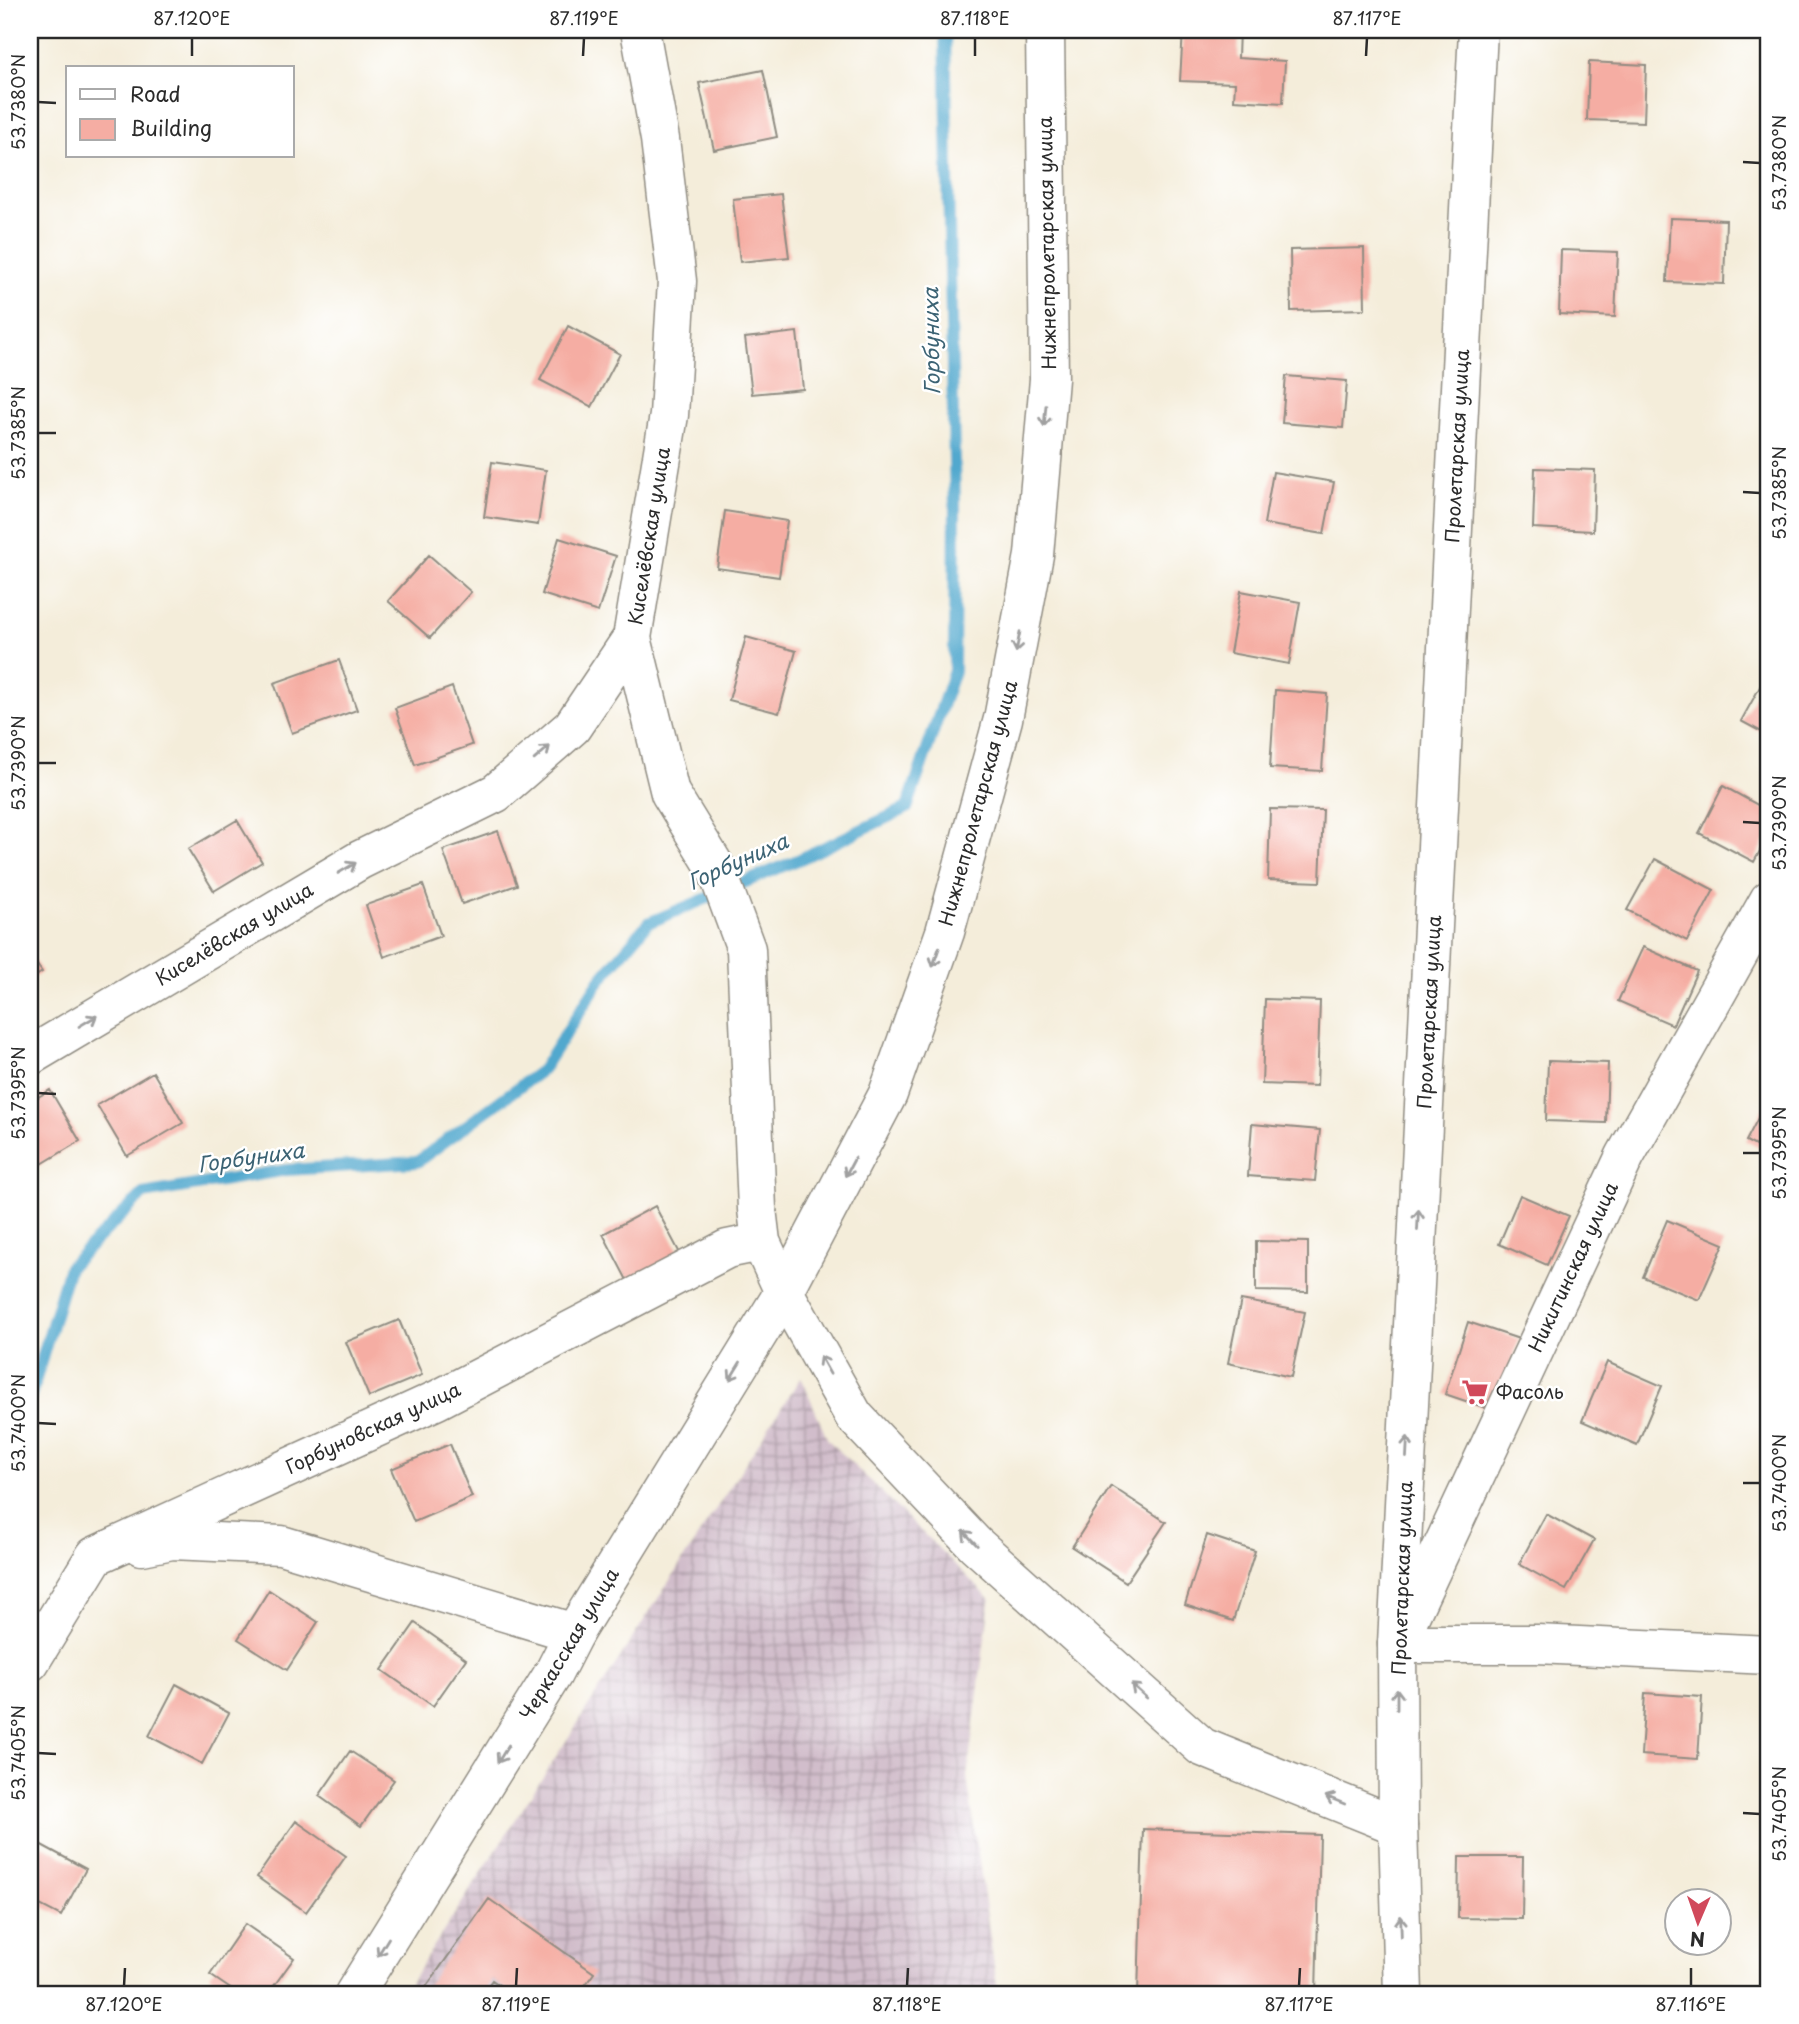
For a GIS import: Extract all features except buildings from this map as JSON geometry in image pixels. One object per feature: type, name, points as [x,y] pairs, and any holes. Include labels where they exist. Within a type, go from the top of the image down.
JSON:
[{"type":"street","name":"Киселёвская улица","points":[[30,1056],[360,860],[496,793],[572,727],[632,638],[669,415],[677,281],[660,139],[640,30]]},
{"type":"street","name":"Нижнепролетарская улица","points":[[784,1292],[888,1094],[945,932],[1003,719],[1034,555],[1049,379],[1045,30]]},
{"type":"street","name":"Пролетарская улица","points":[[1403,1994],[1398,1826],[1397,1644],[1478,30]]},
{"type":"street","points":[[632,638],[670,793],[716,868],[746,949],[757,1209],[761,1242],[784,1292],[854,1416],[975,1544],[1202,1746],[1398,1826]]},
{"type":"street","name":"Никитинская улица","points":[[1397,1644],[1625,1156],[1769,900]]},
{"type":"street","name":"Горбуновская улица","points":[[95,1556],[437,1399],[727,1249],[761,1242]]},
{"type":"street","name":"Черкасская улица","points":[[354,1994],[553,1674],[574,1633],[784,1292]]},
{"type":"street","points":[[30,1662],[95,1556],[172,1540],[281,1545],[574,1633]]},
{"type":"street","points":[[1397,1644],[1537,1644],[1769,1655]]},
{"type":"shaded area","points":[[801,1377],[828,1440],[990,1599],[967,1777],[998,1994],[403,1994]]},
{"type":"waterway","name":"Горбуниха","points":[[30,1399],[69,1267],[143,1194],[286,1170],[417,1162],[542,1070],[600,980],[648,923],[800,859],[907,808],[954,671],[955,508],[945,30]]},
{"type":"place","name":"Фасоль","points":[[1475,1392]]}]
